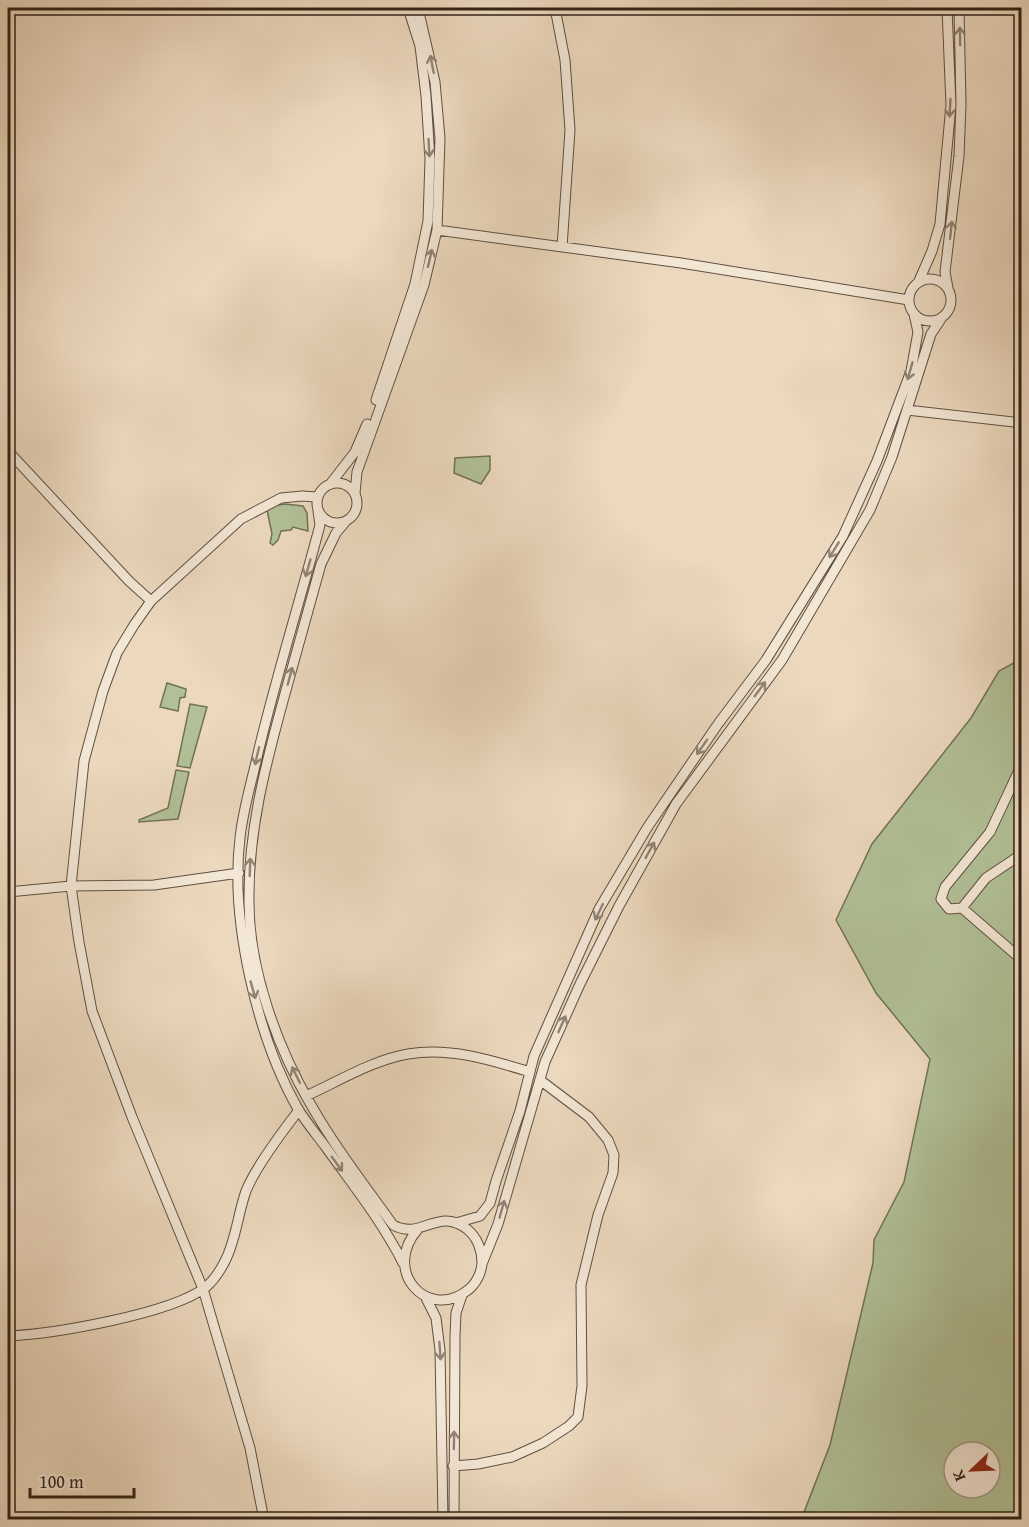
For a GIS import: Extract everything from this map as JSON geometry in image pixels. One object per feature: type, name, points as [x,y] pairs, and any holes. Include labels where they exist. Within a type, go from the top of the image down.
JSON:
[{"type":"street","points":[[408,8],[420,46],[426,96],[430,159],[428,221],[415,284],[370,418],[355,452],[317,497],[320,525],[252,781],[240,837],[239,873],[242,936],[250,978],[279,1069],[298,1110],[390,1237],[411,1283],[425,1296],[436,1318],[440,1350],[443,1520]]},
{"type":"street","points":[[418,8],[435,82],[440,138],[437,230],[424,285],[357,472],[355,493],[357,506],[352,517],[336,532],[321,564],[264,770],[251,840],[249,904],[254,954],[269,1012],[306,1096],[353,1170],[393,1225],[401,1230],[418,1230]]},
{"type":"street","points":[[555,8],[565,60],[570,130],[562,247]]},
{"type":"street","points":[[456,1223],[480,1216],[490,1203],[495,1181],[520,1111],[534,1056],[599,909],[641,838],[718,724],[766,660],[843,536],[877,461],[911,371],[918,332],[909,300],[910,293],[918,283],[932,251],[940,224],[951,105],[947,8]]},
{"type":"street","points":[[425,1296],[443,1300],[462,1295],[472,1287],[479,1276],[498,1224],[545,1062],[580,984],[619,906],[676,804],[782,660],[870,510],[892,457],[931,334],[950,309],[952,301],[945,272],[962,104],[959,8]]},
{"type":"street","points":[[437,230],[681,263],[909,300]]},
{"type":"street","points":[[918,283],[931,279],[948,288]]},
{"type":"street","points":[[914,314],[926,321],[941,319]]},
{"type":"street","points":[[907,410],[1022,423]]},
{"type":"street","points":[[8,451],[129,581],[152,601]]},
{"type":"street","points":[[331,483],[345,484],[355,493]]},
{"type":"street","points":[[264,1520],[250,1448],[203,1289],[132,1117],[92,1011],[71,886],[84,761],[103,691],[117,653],[152,601],[241,519],[280,498],[317,497]]},
{"type":"street","points":[[318,511],[322,517],[334,523],[346,521]]},
{"type":"street","points":[[1022,764],[990,832],[945,887],[941,899],[949,909],[962,908],[1022,960]]},
{"type":"street","points":[[962,908],[986,878],[1022,854]]},
{"type":"street","points":[[8,892],[71,886],[154,885],[239,873]]},
{"type":"street","points":[[306,1096],[382,1061],[408,1054],[438,1052],[467,1055],[530,1072]]},
{"type":"street","points":[[453,1466],[512,1457],[543,1443],[569,1426],[578,1417],[582,1386],[581,1285],[598,1215],[613,1173],[614,1155],[608,1140],[589,1116],[540,1080]]},
{"type":"street","points":[[8,1336],[72,1328],[155,1310],[195,1294],[208,1286],[226,1260],[247,1189],[298,1110]]},
{"type":"street","points":[[404,1265],[404,1252],[409,1239],[430,1223],[443,1221],[456,1223],[476,1239],[481,1251],[482,1264]]},
{"type":"street","points":[[454,1520],[455,1336],[456,1313],[462,1295]]},
{"type":"green space","points":[[490,456],[490,470],[481,484],[454,473],[455,458]]},
{"type":"green space","points":[[285,504],[303,506],[307,513],[308,531],[293,527],[291,530],[281,531],[278,540],[273,545],[270,543],[272,534],[267,510],[273,506]]},
{"type":"green space","points":[[1021,659],[1021,1519],[801,1520],[830,1445],[873,1263],[874,1240],[904,1182],[930,1059],[876,993],[836,920],[872,844],[971,718],[999,671]]},
{"type":"green space","points":[[167,683],[186,689],[185,697],[180,698],[178,711],[160,707]]},
{"type":"green space","points":[[190,704],[207,707],[190,768],[177,766]]},
{"type":"green space","points":[[176,770],[189,772],[178,819],[139,822],[139,820],[168,808]]}]
